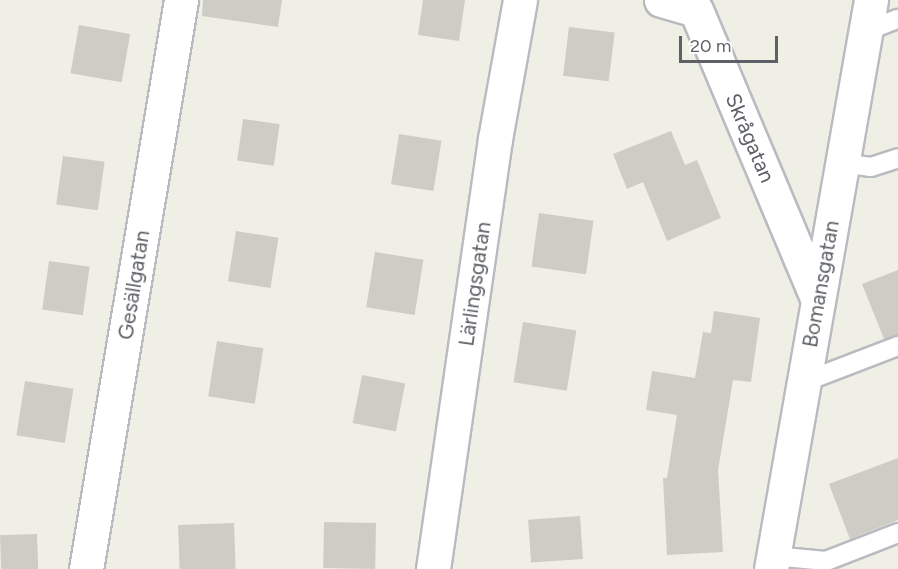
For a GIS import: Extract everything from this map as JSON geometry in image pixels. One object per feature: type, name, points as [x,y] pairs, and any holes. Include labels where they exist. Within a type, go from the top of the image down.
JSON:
[{"type":"street","name":"Gesällgatan","points":[[86,569],[180,0]]},
{"type":"street","name":"Lärlingsgatan","points":[[434,569],[495,139],[520,0]]},
{"type":"street","name":"Skrågatan","points":[[661,0],[696,10],[818,300]]},
{"type":"street","name":"Bomansgatan","points":[[772,563],[869,15]]},
{"type":"lane","points":[[869,15],[898,19]]},
{"type":"lane","points":[[842,163],[871,167],[898,158]]},
{"type":"lane","points":[[804,382],[898,346]]},
{"type":"lane","points":[[772,563],[826,561],[898,533]]},
{"type":"building","points":[[203,0],[282,0],[278,27],[202,16]]},
{"type":"building","points":[[423,0],[465,0],[459,41],[418,35]]},
{"type":"building","points":[[79,25],[130,34],[122,82],[70,73]]},
{"type":"building","points":[[569,27],[615,33],[609,81],[563,76]]},
{"type":"building","points":[[243,119],[280,124],[274,166],[237,161]]},
{"type":"building","points":[[671,131],[685,165],[697,160],[721,218],[667,241],[643,182],[627,189],[613,154]]},
{"type":"building","points":[[399,134],[441,141],[433,191],[391,184]]},
{"type":"building","points":[[63,156],[105,162],[98,210],[56,205]]},
{"type":"building","points":[[539,213],[593,221],[586,274],[531,266]]},
{"type":"building","points":[[236,231],[278,238],[270,288],[228,281]]},
{"type":"building","points":[[375,252],[423,260],[415,315],[366,307]]},
{"type":"building","points":[[49,261],[90,267],[83,315],[42,310]]},
{"type":"building","points":[[898,270],[898,335],[884,339],[862,284]]},
{"type":"building","points":[[714,311],[760,318],[751,382],[733,380],[718,470],[723,552],[667,555],[663,478],[667,478],[677,415],[646,410],[652,371],[695,378],[703,332],[711,333]]},
{"type":"building","points":[[523,322],[576,330],[567,391],[513,382]]},
{"type":"building","points":[[217,341],[263,348],[255,404],[208,396]]},
{"type":"building","points":[[362,375],[405,383],[396,431],[353,423]]},
{"type":"building","points":[[25,381],[73,389],[65,443],[16,435]]},
{"type":"building","points":[[898,458],[898,520],[850,539],[829,484]]},
{"type":"building","points":[[580,516],[583,559],[531,563],[528,520]]},
{"type":"building","points":[[324,522],[376,523],[375,569],[323,568]]},
{"type":"building","points":[[234,523],[236,569],[180,569],[178,525]]},
{"type":"building","points":[[37,534],[38,569],[1,569],[0,535]]}]
